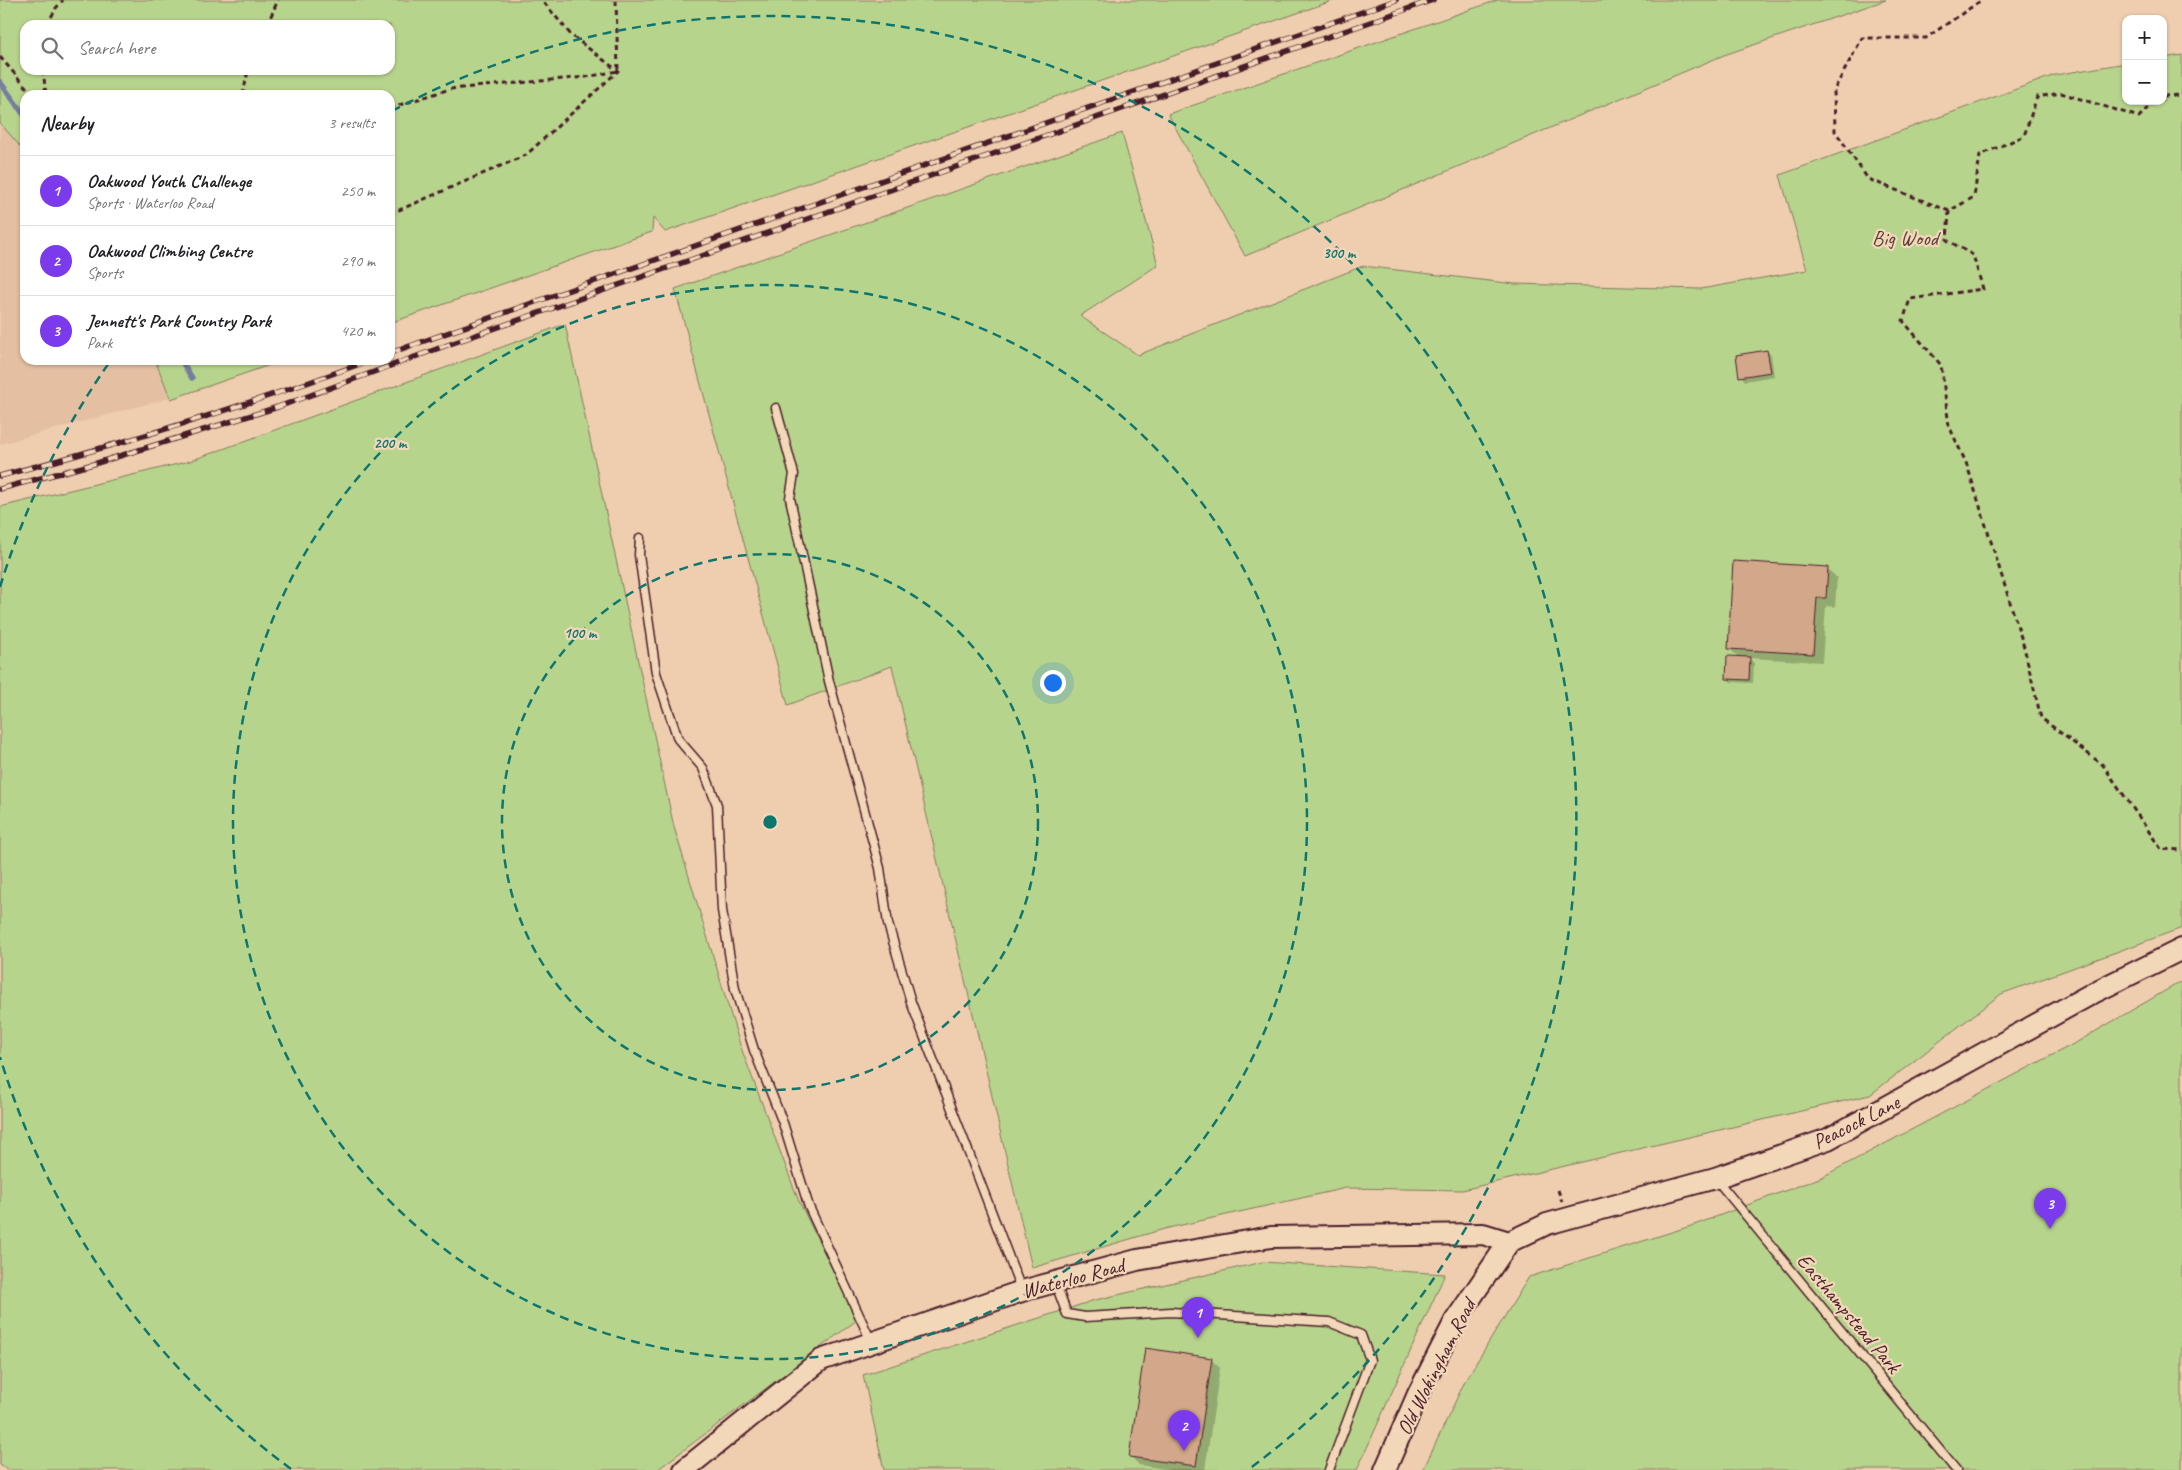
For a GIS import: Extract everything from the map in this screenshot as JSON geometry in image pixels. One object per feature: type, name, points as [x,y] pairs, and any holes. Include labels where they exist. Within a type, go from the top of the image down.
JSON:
[{"type":"street","name":"Peacock Lane","points":[[1509,1242],[1547,1224],[1715,1178],[1828,1139],[2096,992],[2182,949]]},
{"type":"street","name":"Waterloo Road","points":[[684,1470],[768,1400],[821,1360],[1022,1291],[1137,1260],[1271,1237],[1483,1234],[1509,1242]]},
{"type":"street","name":"Old Wokingham Road","points":[[1385,1470],[1418,1394],[1455,1321],[1509,1242]]},
{"type":"lane","points":[[776,408],[794,474],[790,498],[829,681],[880,868],[888,924],[911,1002],[1022,1291]]},
{"type":"lane","points":[[640,538],[640,555],[656,673],[678,739],[703,768],[717,805],[722,910],[735,990],[754,1050],[782,1123],[809,1207],[872,1343]]},
{"type":"lane","name":"Easthampstead Park","points":[[1715,1178],[1956,1470]]},
{"type":"lane","points":[[1055,1282],[1067,1314],[1085,1317],[1172,1312],[1329,1322],[1361,1335],[1370,1360],[1329,1470]]},
{"type":"path","points":[[50,20],[56,8],[64,0]]},
{"type":"path","points":[[269,20],[278,0]]},
{"type":"path","points":[[542,0],[570,36],[618,71]]},
{"type":"path","points":[[395,212],[526,155],[618,71],[616,0]]},
{"type":"path","points":[[1949,211],[1868,178],[1835,131],[1834,90],[1862,38],[1926,38],[1982,0]]},
{"type":"path","points":[[0,58],[29,90]]},
{"type":"path","points":[[395,106],[450,89],[586,77],[618,71]]},
{"type":"path","points":[[44,75],[45,90]]},
{"type":"path","points":[[244,90],[247,75]]},
{"type":"path","points":[[1949,211],[1974,197],[1980,155],[2024,136],[2037,97],[2062,92],[2139,117],[2150,105]]},
{"type":"path","points":[[2167,96],[2182,95]]},
{"type":"path","points":[[1949,211],[1947,240],[1973,255],[1983,289],[1910,299],[1903,321],[1941,365],[1949,426],[1968,465],[2024,647],[2042,718],[2103,766],[2161,849],[2182,850]]},
{"type":"shaded area","points":[[0,108],[20,130],[20,365],[181,365],[193,389],[169,398],[0,444]]},
{"type":"green space","points":[[0,0],[1335,0],[665,232],[653,218],[652,232],[395,321],[395,90],[20,90],[20,146],[0,123]]},
{"type":"green space","points":[[1498,0],[1886,0],[1724,55],[1245,256],[1168,114]]},
{"type":"green space","name":"Big Wood","points":[[2182,55],[2182,928],[2001,994],[1870,1095],[1462,1190],[1346,1188],[1164,1229],[1032,1268],[892,666],[788,705],[675,289],[1122,133],[1158,265],[1080,316],[1138,355],[1363,266],[1515,284],[1701,289],[1807,270],[1780,175],[2055,75],[2122,64],[2122,105],[2167,105],[2167,57]]},
{"type":"green space","points":[[565,324],[674,827],[740,1045],[798,1199],[857,1320],[657,1470],[8,1470],[0,1465],[0,507],[190,461]]},
{"type":"green space","points":[[157,365],[270,365],[171,399]]},
{"type":"green space","points":[[2182,981],[2182,1470],[1423,1470],[1465,1381],[1529,1277],[1694,1225],[1822,1177],[2079,1041]]},
{"type":"green space","points":[[1263,1262],[1445,1274],[1357,1470],[884,1470],[863,1375],[1095,1300]]},
{"type":"building","points":[[1767,350],[1771,372],[1739,377],[1736,355]]},
{"type":"building","points":[[1733,561],[1828,567],[1826,598],[1817,598],[1813,654],[1728,649]]},
{"type":"building","points":[[1727,656],[1750,657],[1749,680],[1726,679]]},
{"type":"building","points":[[1145,1348],[1212,1358],[1196,1466],[1129,1457]]},
{"type":"waterway","points":[[0,82],[20,109]]},
{"type":"waterway","points":[[184,365],[192,378]]},
{"type":"railway","points":[[395,351],[1396,0]]},
{"type":"railway","points":[[395,364],[1433,0]]},
{"type":"railway","points":[[0,476],[187,422],[357,365]]},
{"type":"railway","points":[[0,489],[97,463],[278,407],[393,365]]},
{"type":"place","name":"Jennett's Park Country Park","points":[[2050,1229]]},
{"type":"place","name":"Oakwood Youth Challenge","points":[[1198,1338]]},
{"type":"place","name":"Oakwood Climbing Centre","points":[[1184,1451]]}]
